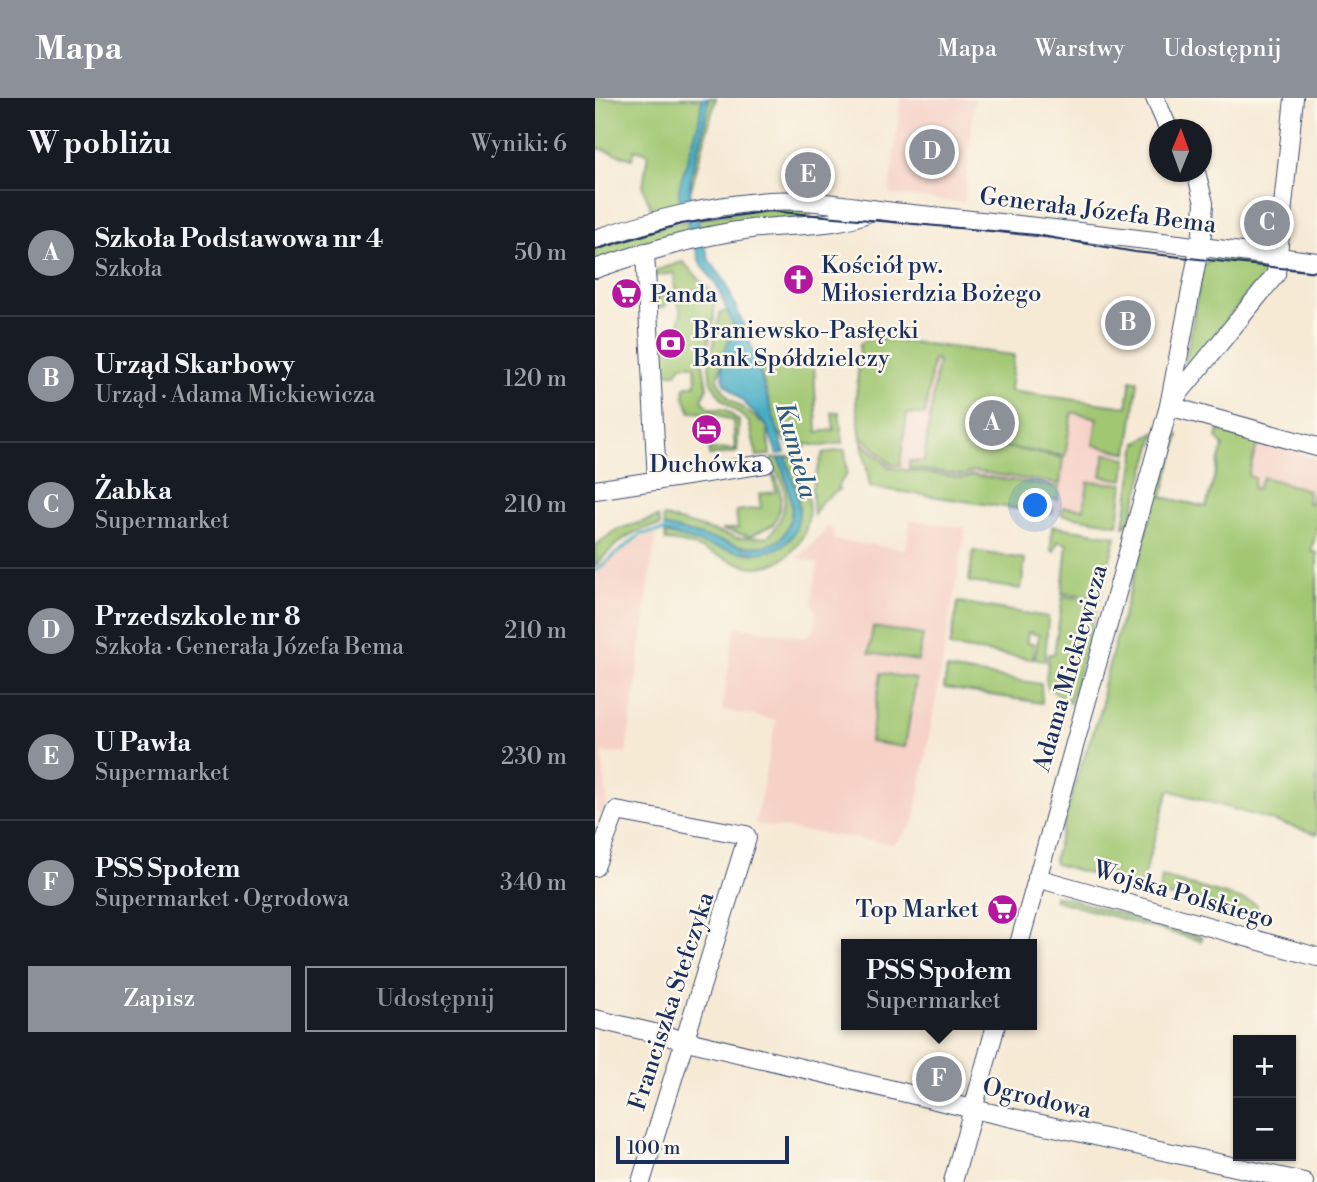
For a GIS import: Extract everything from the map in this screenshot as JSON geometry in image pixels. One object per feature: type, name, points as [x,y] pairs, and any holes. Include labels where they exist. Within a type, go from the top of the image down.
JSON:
[{"type":"street","points":[[1155,98],[1164,119]]},
{"type":"street","name":"Adama Mickiewicza","points":[[1169,406],[1276,274],[1294,98]]},
{"type":"street","name":"Adama Mickiewicza","points":[[1020,939],[1169,406],[1199,246],[1204,203],[1199,182]]},
{"type":"street","points":[[816,201],[821,222]]},
{"type":"street","name":"Generała Józefa Bema","points":[[595,239],[689,211],[762,202],[816,201],[872,211],[1060,228],[1317,262]]},
{"type":"street","name":"Generała Józefa Bema","points":[[595,269],[697,238],[855,219],[872,211]]},
{"type":"street","points":[[645,252],[657,481]]},
{"type":"street","points":[[1169,406],[1317,447]]},
{"type":"street","points":[[595,490],[765,464]]},
{"type":"street","name":"Franciszka Stefczyka","points":[[595,867],[616,811],[746,835],[746,849],[683,1038],[641,1182]]},
{"type":"street","name":"Wojska Polskiego","points":[[1037,878],[1317,957]]},
{"type":"street","name":"Ogrodowa","points":[[595,1019],[973,1109],[1304,1182]]},
{"type":"street","points":[[953,1182],[995,1030]]},
{"type":"shaded area","points":[[901,98],[975,98],[964,203],[889,194]]},
{"type":"shaded area","points":[[870,337],[1014,355],[1010,391],[1127,407],[1116,484],[1106,522],[870,487],[856,401],[860,344]]},
{"type":"shaded area","points":[[1253,441],[1317,458],[1317,529],[1232,515]]},
{"type":"shaded area","points":[[910,520],[966,528],[914,823],[894,844],[755,824],[776,720],[722,710],[735,626],[806,637],[814,630],[817,616],[812,601],[818,563],[797,558],[824,532],[825,527],[834,530],[833,540],[906,549]]},
{"type":"shaded area","points":[[656,534],[626,754],[602,753],[608,808],[605,814],[595,813],[595,575],[618,553],[642,537]]},
{"type":"green space","points":[[595,98],[716,98],[690,193],[694,205],[653,214],[643,187],[648,153],[635,149],[632,159],[595,147]]},
{"type":"green space","points":[[758,208],[809,209],[811,215],[595,263],[595,246],[645,229]]},
{"type":"green space","points":[[1213,257],[1263,264],[1270,272],[1265,284],[1254,287],[1201,351],[1206,357],[1181,385],[1203,265]]},
{"type":"green space","points":[[683,262],[714,295],[714,321],[703,364],[707,387],[702,400],[709,408],[726,410],[739,421],[737,452],[709,456],[709,450],[735,449],[733,421],[713,413],[691,412],[684,397],[685,387],[696,384],[695,365],[681,365],[676,373],[663,373],[661,348],[683,346],[687,334],[679,324],[681,312],[676,294],[663,308],[658,307],[657,298],[664,294],[701,293],[701,289],[675,291],[674,273],[654,276],[654,271]]},
{"type":"green space","points":[[727,311],[734,327],[717,380],[729,398],[767,426],[770,455],[757,456],[749,422],[722,399],[711,382],[709,366],[720,313]]},
{"type":"green space","points":[[870,337],[1014,355],[1010,391],[1127,407],[1131,380],[1138,381],[1128,453],[1093,445],[1097,418],[1072,412],[1065,456],[999,446],[1063,458],[1060,484],[974,471],[963,475],[909,468],[909,461],[924,462],[938,360],[933,359],[925,415],[907,413],[900,465],[892,465],[866,440],[861,439],[856,401],[860,344]]},
{"type":"green space","points":[[757,360],[814,364],[817,432],[834,430],[832,412],[839,412],[843,443],[821,446],[805,444],[805,448],[792,449],[777,429]]},
{"type":"green space","points":[[1219,430],[1258,442],[1248,476],[1255,478],[1253,488],[1257,489],[1263,477],[1308,490],[1307,503],[1311,503],[1313,495],[1317,496],[1317,529],[1311,551],[1317,553],[1317,834],[1169,790],[1140,888],[1055,864],[1054,859],[1076,780],[1102,707],[1103,686],[1174,434],[1179,435],[1162,497],[1206,507],[1223,446],[1217,438]]},
{"type":"green space","points":[[1156,432],[1130,522],[1124,526],[1137,443]]},
{"type":"green space","points":[[862,442],[891,468],[963,478],[973,475],[1059,487],[1058,500],[1042,498],[1053,508],[1052,514],[870,487]]},
{"type":"green space","points":[[845,450],[847,474],[837,487],[839,490],[822,501],[814,515],[812,487],[823,453]]},
{"type":"green space","points":[[1105,454],[1127,458],[1124,480],[1101,476]]},
{"type":"green space","points":[[799,456],[808,496],[808,521],[798,544],[784,558],[775,563],[753,567],[687,544],[666,541],[665,533],[751,554],[773,550],[793,533],[792,480],[786,457]]},
{"type":"green space","points":[[779,458],[790,494],[792,516],[787,534],[775,543],[758,547],[738,545],[664,526],[663,517],[737,538],[767,537],[779,521],[785,502],[782,482],[770,466],[771,459]]},
{"type":"green space","points":[[773,474],[779,486],[780,502],[773,525],[750,536],[721,530],[738,528],[736,511],[761,508],[759,494],[776,492]]},
{"type":"green space","points":[[1088,482],[1123,484],[1118,524],[1062,515],[1063,507],[1084,509]]},
{"type":"green space","points":[[658,517],[660,526],[632,534],[616,545],[595,566],[595,546],[616,530]]},
{"type":"green space","points":[[1052,526],[1116,536],[1100,597],[1062,593],[1067,544],[1058,541],[1054,552],[1051,550]]},
{"type":"green space","points":[[973,551],[1025,559],[1021,589],[969,582]]},
{"type":"green space","points":[[1063,596],[1099,600],[1070,703],[1048,688],[1046,679],[1049,654],[1054,654]]},
{"type":"green space","points":[[958,602],[1048,617],[1045,661],[1035,659],[1039,635],[1028,632],[1026,643],[1034,644],[1033,659],[950,647]]},
{"type":"green space","points":[[873,627],[923,635],[918,661],[869,653]]},
{"type":"green space","points":[[947,669],[1041,684],[1042,703],[944,688]]},
{"type":"green space","points":[[881,673],[916,679],[905,747],[870,742]]},
{"type":"green space","points":[[1162,877],[1254,903],[1257,905],[1253,919],[1159,893]]},
{"type":"green space","points":[[1055,895],[1202,937],[1201,941],[1054,900]]},
{"type":"water","points":[[702,98],[709,98],[703,133],[691,174],[690,193],[709,260],[725,281],[749,339],[785,453],[777,454],[767,426],[724,382],[721,360],[734,327],[717,286],[700,262],[679,195],[699,121]]},
{"type":"water","points":[[786,457],[799,509],[795,532],[783,545],[766,551],[746,552],[724,549],[665,533],[664,526],[744,547],[766,546],[780,540],[787,529],[792,509],[779,458]]},
{"type":"waterway","name":"Kumiela","points":[[595,571],[641,534],[668,530]]},
{"type":"tram line","points":[[595,250],[681,224],[769,211],[1036,235],[1135,252],[1317,272]]},
{"type":"place","name":"Przedszkole nr 8","points":[[932,152]]},
{"type":"place","name":"U Pawła","points":[[808,175]]},
{"type":"place","name":"Żabka","points":[[1267,223]]},
{"type":"place","name":"Kościół pw. Miłosierdzia Bożego","points":[[798,279]]},
{"type":"place","name":"Panda","points":[[627,294]]},
{"type":"place","name":"Urząd Skarbowy","points":[[1128,323]]},
{"type":"place","name":"Braniewsko-Pasłęcki Bank Spółdzielczy","points":[[670,344]]},
{"type":"place","name":"Szkoła Podstawowa nr 4","points":[[992,423]]},
{"type":"place","name":"Duchówka","points":[[706,430]]},
{"type":"place","name":"Top Market","points":[[1002,909]]},
{"type":"place","name":"PSS Społem","points":[[939,1079]]}]
